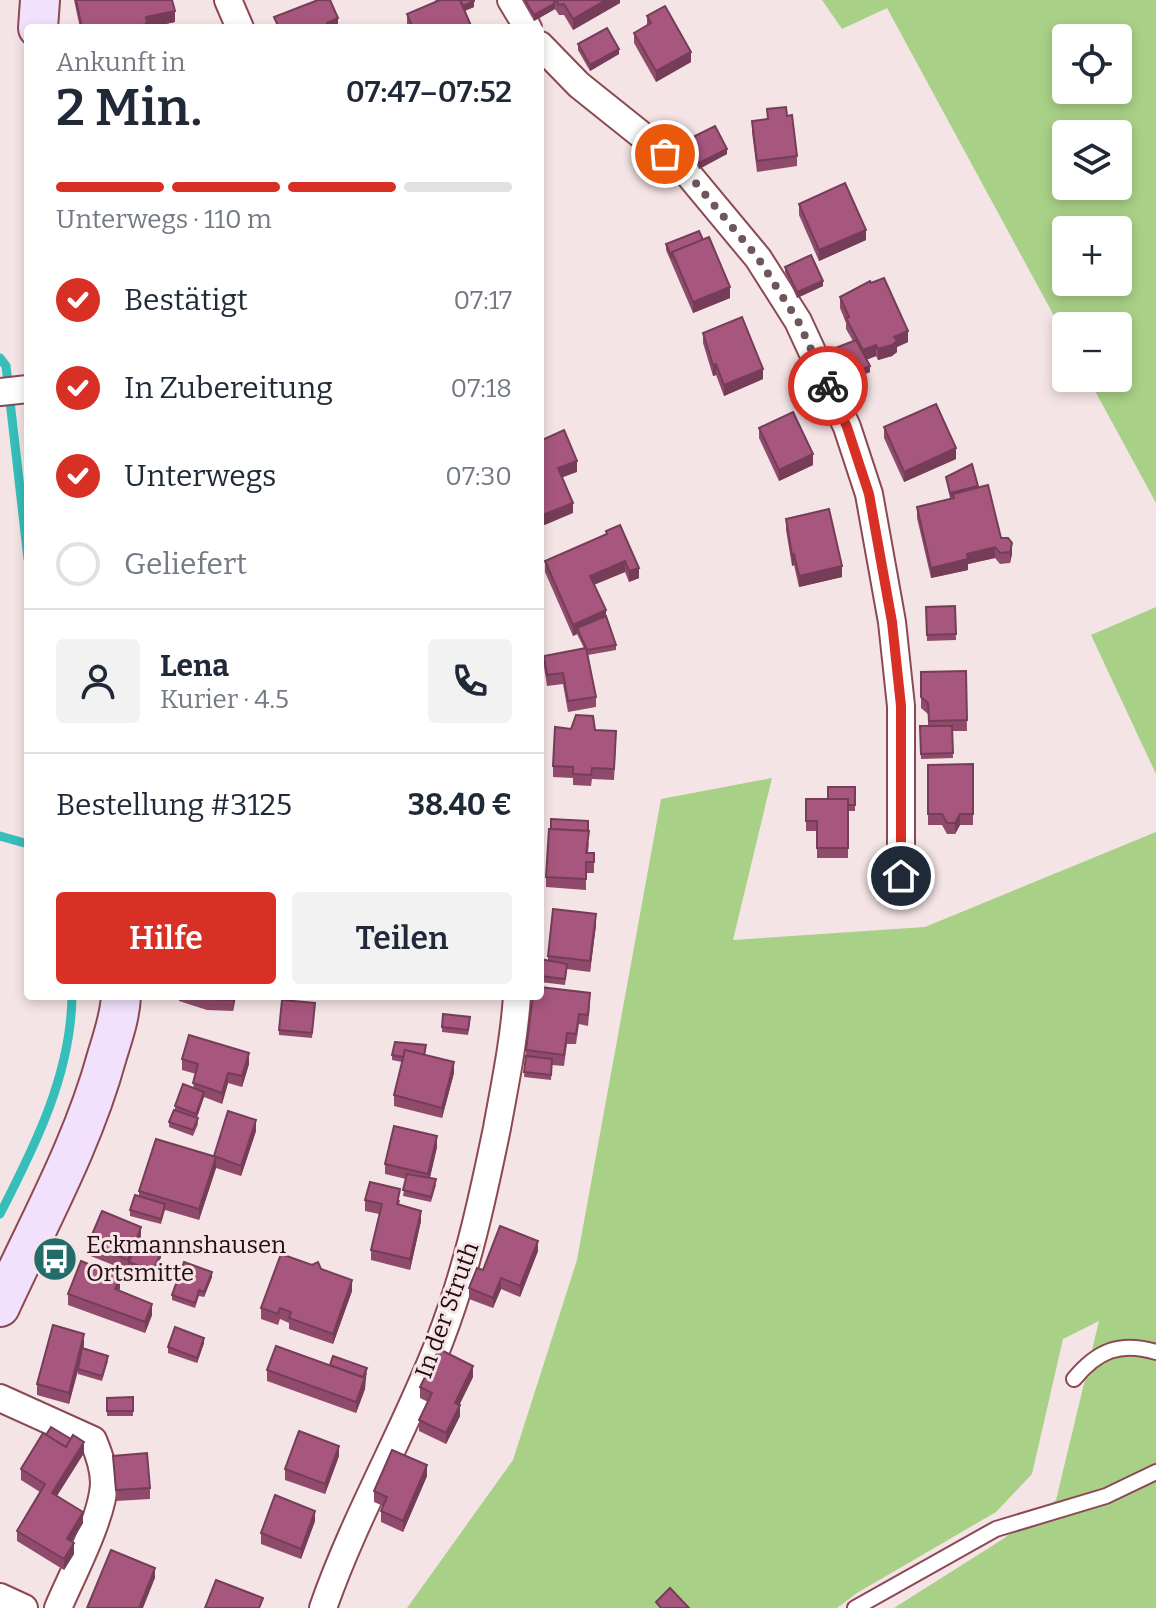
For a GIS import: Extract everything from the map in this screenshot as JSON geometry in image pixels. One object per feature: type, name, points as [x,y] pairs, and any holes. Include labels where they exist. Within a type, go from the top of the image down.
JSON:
[{"type":"main road","points":[[38,24],[40,0]]},
{"type":"main road","points":[[0,1307],[14,1264],[85,1129],[121,1000]]},
{"type":"street","points":[[228,0],[238,24]]},
{"type":"street","points":[[511,0],[526,24]]},
{"type":"street","points":[[544,49],[579,85],[684,169],[758,258],[798,321],[847,427],[869,494],[892,622],[901,706],[901,876]]},
{"type":"street","name":"In der Struth","points":[[323,1608],[338,1566],[387,1463],[440,1339],[478,1223],[514,1039],[517,1000]]},
{"type":"street","points":[[0,1398],[93,1440],[101,1460],[104,1481],[102,1503],[58,1608]]},
{"type":"street","points":[[0,1597],[24,1608]]},
{"type":"lane","points":[[1074,1379],[1084,1366],[1103,1352],[1143,1348],[1156,1352]]},
{"type":"lane","points":[[855,1608],[996,1529],[1106,1496],[1156,1472]]},
{"type":"green space","points":[[822,0],[1156,0],[1156,503],[1096,392],[1132,392],[1132,312],[1052,312],[887,8],[842,29]]},
{"type":"green space","points":[[1156,607],[1156,774],[1091,635]]},
{"type":"green space","points":[[772,778],[733,940],[925,927],[1156,832],[1156,1608],[894,1608],[1003,1539],[1056,1500],[1099,1321],[1063,1339],[1032,1474],[996,1512],[857,1593],[837,1608],[407,1608],[513,1460],[577,1260],[661,799]]},
{"type":"building","points":[[76,0],[172,0],[175,11],[146,17],[147,24],[81,24]]},
{"type":"building","points":[[318,0],[330,0],[338,18],[327,24],[277,24],[274,17]]},
{"type":"building","points":[[440,0],[460,0],[470,24],[411,24],[407,14]]},
{"type":"building","points":[[460,0],[474,0],[474,1],[463,6]]},
{"type":"building","points":[[525,0],[554,0],[554,4],[534,15]]},
{"type":"building","points":[[556,0],[606,0],[573,19],[564,4],[559,5]]},
{"type":"building","points":[[665,6],[691,52],[656,71],[634,33],[651,23],[647,16]]},
{"type":"building","points":[[607,28],[619,49],[590,65],[578,44]]},
{"type":"building","points":[[786,107],[787,116],[792,115],[797,156],[757,161],[752,121],[768,119],[767,109]]},
{"type":"building","points":[[715,126],[727,149],[699,163],[687,140]]},
{"type":"building","points":[[845,183],[866,230],[819,250],[799,204]]},
{"type":"building","points":[[699,231],[703,240],[672,252],[672,258],[666,244]]},
{"type":"building","points":[[709,237],[730,287],[693,302],[672,252]]},
{"type":"building","points":[[811,255],[823,281],[797,292],[785,267]]},
{"type":"building","points":[[884,278],[908,331],[894,337],[897,341],[892,345],[878,349],[876,345],[863,350],[846,318],[849,317],[840,297],[870,281]]},
{"type":"building","points":[[742,317],[763,369],[724,385],[716,364],[713,365],[703,333]]},
{"type":"building","points":[[856,340],[870,366],[837,380],[825,352]]},
{"type":"building","points":[[936,404],[956,448],[904,472],[884,427]]},
{"type":"building","points":[[793,412],[813,454],[779,470],[759,428]]},
{"type":"building","points":[[564,430],[577,461],[558,468],[573,503],[544,514],[544,439]]},
{"type":"building","points":[[972,464],[978,486],[950,493],[946,477]]},
{"type":"building","points":[[988,485],[1001,538],[1008,538],[1012,543],[1010,552],[1000,553],[995,547],[967,554],[968,559],[931,568],[917,507]]},
{"type":"building","points":[[829,509],[842,566],[799,576],[786,519]]},
{"type":"building","points":[[620,525],[639,568],[629,571],[625,561],[590,576],[606,610],[573,625],[545,561],[607,534],[606,531]]},
{"type":"building","points":[[955,606],[956,634],[927,635],[926,607]]},
{"type":"building","points":[[606,616],[616,645],[587,650],[577,628]]},
{"type":"building","points":[[586,648],[596,697],[568,701],[563,673],[547,675],[544,656]]},
{"type":"building","points":[[966,671],[967,720],[929,721],[928,703],[921,697],[921,672]]},
{"type":"building","points":[[576,715],[593,716],[595,730],[616,731],[614,769],[592,768],[591,775],[573,774],[573,767],[553,766],[555,727],[571,729]]},
{"type":"building","points":[[920,726],[952,726],[953,753],[921,754]]},
{"type":"building","points":[[973,764],[973,814],[960,814],[955,823],[947,823],[942,814],[928,814],[928,765]]},
{"type":"building","points":[[828,787],[855,787],[855,805],[848,805],[848,799],[828,799]]},
{"type":"building","points":[[806,799],[848,799],[848,848],[817,848],[817,821],[806,821]]},
{"type":"building","points":[[551,819],[588,821],[588,831],[551,829]]},
{"type":"building","points":[[549,829],[589,831],[586,853],[594,853],[594,862],[586,862],[586,879],[546,877]]},
{"type":"building","points":[[553,909],[596,914],[590,961],[548,956]]},
{"type":"building","points":[[544,960],[567,964],[565,979],[544,976]]},
{"type":"building","points":[[544,987],[590,993],[588,1015],[579,1014],[576,1034],[567,1033],[564,1055],[526,1050],[532,1000],[544,1000]]},
{"type":"building","points":[[282,1000],[315,1003],[312,1033],[279,1030]]},
{"type":"building","points":[[443,1014],[470,1017],[468,1030],[442,1027]]},
{"type":"building","points":[[189,1035],[249,1053],[242,1076],[228,1073],[222,1093],[193,1083],[198,1064],[182,1059]]},
{"type":"building","points":[[395,1042],[426,1045],[424,1055],[405,1050],[404,1057],[392,1055]]},
{"type":"building","points":[[405,1050],[454,1062],[442,1108],[394,1095]]},
{"type":"building","points":[[526,1056],[552,1059],[551,1075],[524,1072]]},
{"type":"building","points":[[183,1084],[204,1092],[196,1114],[175,1106]]},
{"type":"building","points":[[174,1110],[198,1118],[193,1130],[169,1122]]},
{"type":"building","points":[[228,1111],[256,1120],[241,1166],[214,1156]]},
{"type":"building","points":[[394,1126],[437,1136],[428,1174],[385,1164]]},
{"type":"building","points":[[156,1139],[216,1157],[199,1209],[139,1191]]},
{"type":"building","points":[[407,1174],[436,1179],[431,1197],[403,1190]]},
{"type":"building","points":[[370,1182],[400,1189],[397,1204],[421,1211],[410,1259],[371,1250],[382,1204],[365,1200]]},
{"type":"building","points":[[135,1195],[165,1204],[161,1219],[130,1210]]},
{"type":"building","points":[[102,1211],[141,1227],[128,1260],[88,1244]]},
{"type":"building","points":[[500,1226],[538,1241],[520,1286],[501,1278],[493,1298],[469,1288],[477,1268],[483,1270]]},
{"type":"building","points":[[137,1243],[161,1252],[153,1271],[129,1262]]},
{"type":"building","points":[[281,1254],[312,1265],[318,1262],[321,1269],[352,1280],[333,1334],[289,1318],[291,1312],[280,1308],[278,1314],[261,1308]]},
{"type":"building","points":[[81,1261],[120,1277],[115,1289],[152,1304],[145,1322],[68,1294]]},
{"type":"building","points":[[184,1262],[212,1272],[204,1292],[199,1290],[195,1303],[172,1295]]},
{"type":"building","points":[[53,1325],[84,1334],[69,1393],[37,1384]]},
{"type":"building","points":[[175,1327],[204,1338],[197,1358],[168,1347]]},
{"type":"building","points":[[276,1346],[365,1378],[356,1402],[267,1370]]},
{"type":"building","points":[[82,1348],[108,1356],[102,1376],[78,1369]]},
{"type":"building","points":[[439,1349],[473,1366],[455,1403],[460,1405],[446,1433],[419,1420],[432,1393],[420,1387]]},
{"type":"building","points":[[333,1356],[367,1368],[363,1377],[330,1365]]},
{"type":"building","points":[[133,1397],[133,1411],[107,1411],[107,1398]]},
{"type":"building","points":[[51,1427],[71,1439],[66,1447],[46,1435]]},
{"type":"building","points":[[299,1431],[339,1446],[325,1484],[285,1469]]},
{"type":"building","points":[[43,1433],[66,1447],[73,1435],[84,1442],[52,1493],[83,1512],[67,1539],[74,1543],[64,1559],[17,1531],[45,1484],[21,1469]]},
{"type":"building","points":[[392,1450],[427,1465],[403,1521],[381,1511],[387,1497],[374,1491]]},
{"type":"building","points":[[147,1453],[150,1488],[116,1490],[113,1456]]},
{"type":"building","points":[[275,1495],[315,1511],[301,1549],[261,1533]]},
{"type":"building","points":[[111,1550],[155,1568],[139,1608],[87,1608]]},
{"type":"building","points":[[216,1580],[263,1598],[259,1608],[205,1608]]},
{"type":"building","points":[[670,1588],[689,1608],[661,1608],[656,1602]]},
{"type":"waterway","points":[[0,358],[6,366],[24,524]]},
{"type":"waterway","points":[[0,836],[24,843]]},
{"type":"waterway","points":[[0,1214],[49,1109],[65,1053],[72,1000]]},
{"type":"way so far","points":[[665,154],[684,169],[758,258],[798,321],[828,386]]},
{"type":"place","name":"Eckmannshausen Ortsmitte","points":[[55,1259]]},
{"type":"route","points":[[828,386],[847,427],[869,494],[892,622],[901,706],[901,876]]}]
